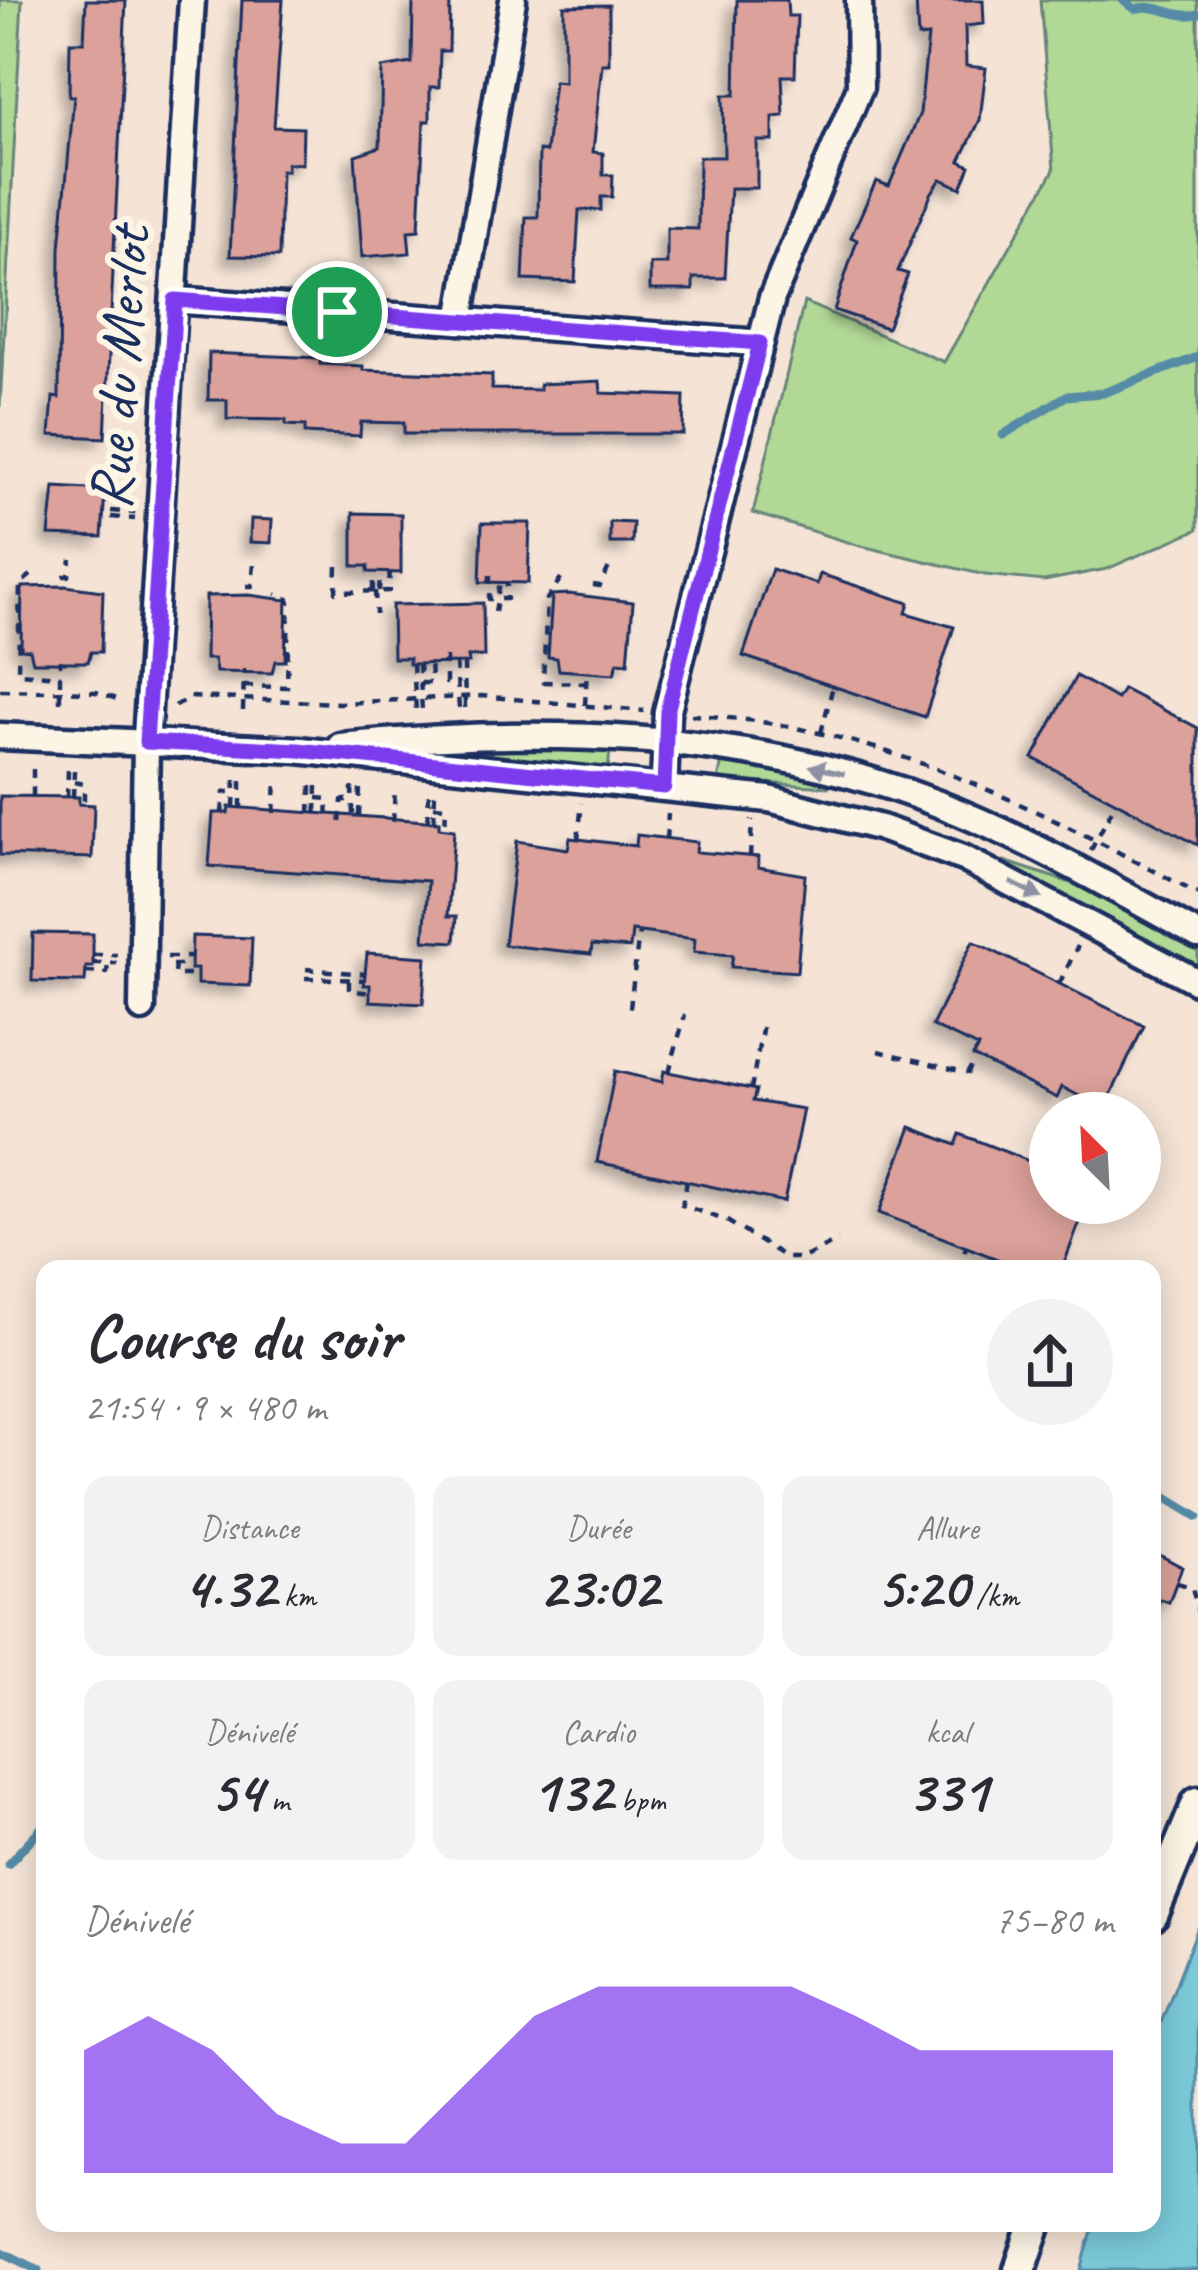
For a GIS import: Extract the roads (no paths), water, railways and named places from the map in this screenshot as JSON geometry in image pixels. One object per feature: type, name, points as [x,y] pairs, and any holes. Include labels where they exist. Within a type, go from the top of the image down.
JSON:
[{"type":"street","name":"Rue du Merlot","points":[[142,1008],[146,742],[192,0]]},
{"type":"street","points":[[460,321],[513,0]]},
{"type":"street","points":[[666,798],[665,744],[673,689],[772,298],[860,87],[859,0]]},
{"type":"street","points":[[175,300],[760,343]]},
{"type":"street","points":[[298,750],[493,733],[665,744],[804,765],[918,796],[1044,852],[1198,934]]},
{"type":"street","points":[[0,736],[298,750],[666,798],[769,799],[920,841],[1020,886],[1198,982]]},
{"type":"street","points":[[1161,1894],[1198,1803]]},
{"type":"street","points":[[1020,2270],[1033,2232]]},
{"type":"water","points":[[1198,1927],[1198,2270],[1081,2270],[1092,2232],[1161,2232],[1161,2023]]},
{"type":"waterway","points":[[1123,0],[1135,9],[1198,14]]},
{"type":"waterway","points":[[1003,435],[1066,396],[1103,393],[1198,357]]},
{"type":"waterway","points":[[1161,1494],[1198,1517]]},
{"type":"waterway","points":[[8,1864],[36,1834]]},
{"type":"waterway","points":[[0,2251],[39,2270]]}]
